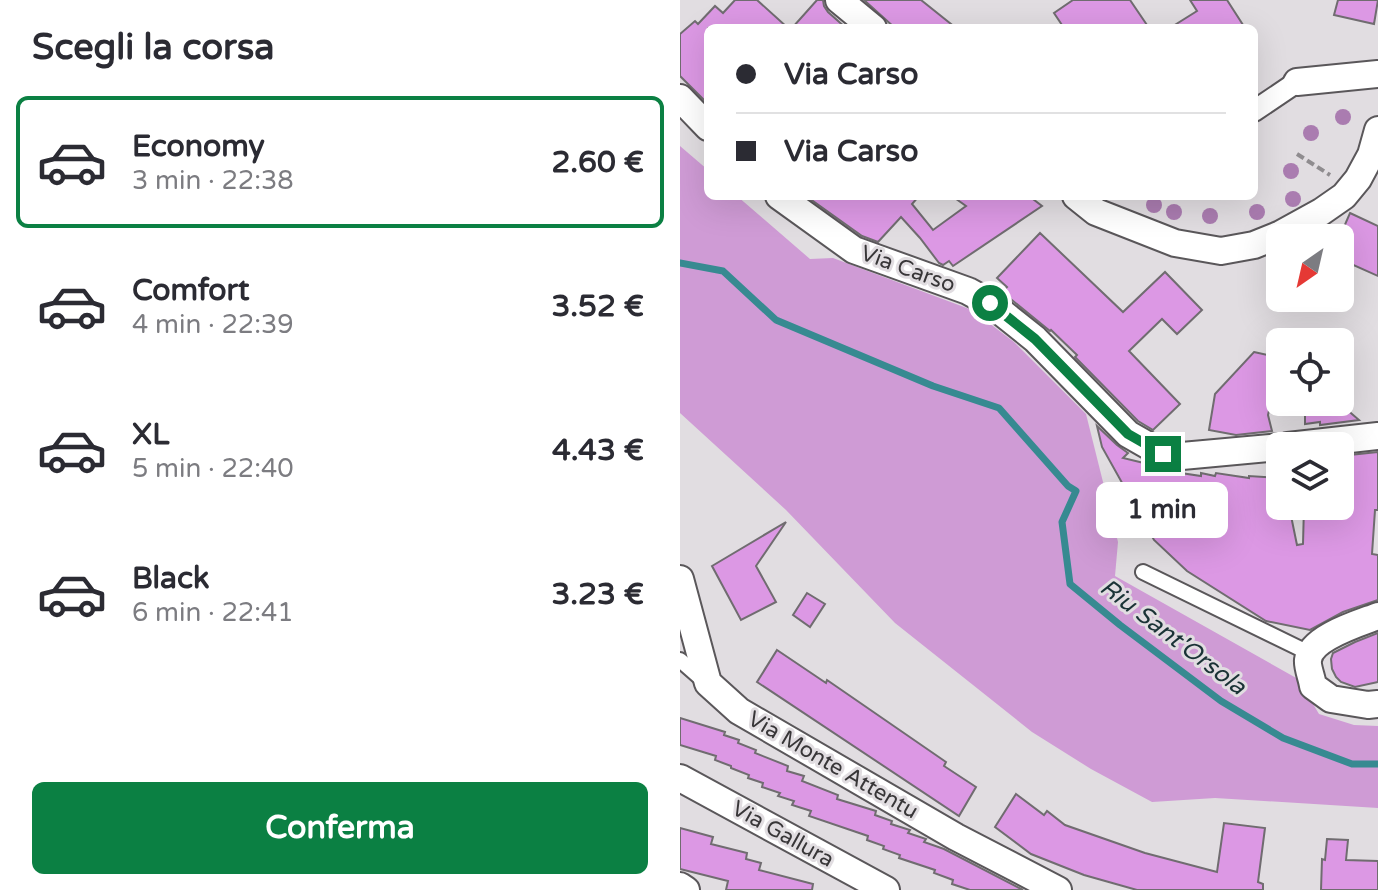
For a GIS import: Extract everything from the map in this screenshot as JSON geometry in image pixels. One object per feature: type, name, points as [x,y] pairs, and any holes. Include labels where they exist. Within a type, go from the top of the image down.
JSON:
[{"type":"street","points":[[839,0],[868,24]]},
{"type":"street","points":[[1258,108],[1297,82],[1378,74]]},
{"type":"street","points":[[680,98],[704,123]]},
{"type":"street","points":[[1081,200],[1096,212],[1175,243],[1221,251],[1254,245],[1281,234],[1344,196],[1358,183],[1378,130]]},
{"type":"street","name":"Via Carso","points":[[785,200],[854,250],[968,291],[990,303],[1035,339],[1128,434],[1163,454],[1182,456],[1266,448]]},
{"type":"street","points":[[1354,439],[1378,436]]},
{"type":"street","points":[[680,579],[708,683]]},
{"type":"street","points":[[1378,616],[1338,631],[1314,647],[1308,659],[1313,686],[1331,699],[1378,704]]},
{"type":"street","name":"Via Monte Attentu","points":[[708,683],[739,711],[956,837],[1058,890]]},
{"type":"street","name":"Via Gallura","points":[[680,778],[886,890]]},
{"type":"street","points":[[680,886],[686,890]]},
{"type":"lane","points":[[1143,572],[1311,654]]},
{"type":"lane","points":[[680,660],[708,683]]},
{"type":"path","points":[[1297,154],[1358,183]]},
{"type":"shaded area","points":[[680,146],[704,167],[704,200],[742,200],[810,259],[833,258],[972,310],[1014,342],[1086,414],[1118,542],[1115,576],[1298,679],[1319,714],[1354,725],[1378,726],[1378,808],[1215,798],[1152,802],[1091,769],[1032,732],[895,623],[786,510],[680,413]]},
{"type":"building","points":[[735,0],[757,0],[784,24],[704,24],[704,100],[680,76],[680,34],[695,21],[698,24],[715,6],[723,13]]},
{"type":"building","points":[[817,0],[823,0],[828,12],[842,24],[796,24]]},
{"type":"building","points":[[864,0],[921,0],[951,24],[891,24]]},
{"type":"building","points":[[1073,0],[1130,0],[1146,24],[1061,24],[1054,13]]},
{"type":"building","points":[[1190,0],[1227,0],[1242,24],[1176,24],[1197,11]]},
{"type":"building","points":[[1338,0],[1378,0],[1374,24],[1334,15]]},
{"type":"building","points":[[812,200],[916,200],[912,204],[933,230],[966,206],[958,200],[1034,200],[1042,206],[953,266],[949,261],[943,265],[939,263],[901,217],[878,242],[862,236]]},
{"type":"building","points":[[1350,213],[1378,226],[1378,276],[1354,265],[1354,224],[1345,224]]},
{"type":"building","points":[[1040,233],[1123,312],[1165,272],[1202,310],[1177,334],[1162,319],[1129,351],[1180,404],[1153,430],[1138,421],[1051,330],[1002,292],[1007,287],[997,278]]},
{"type":"building","points":[[1254,352],[1266,355],[1266,416],[1272,431],[1236,435],[1209,430],[1215,394]]},
{"type":"building","points":[[1305,416],[1354,416],[1359,420],[1320,425],[1320,422],[1305,424]]},
{"type":"building","points":[[1097,426],[1128,453],[1123,458],[1161,470],[1201,476],[1201,473],[1215,476],[1216,473],[1266,477],[1266,520],[1292,520],[1297,545],[1303,544],[1304,520],[1354,520],[1354,455],[1378,452],[1378,510],[1375,510],[1372,554],[1378,555],[1378,600],[1343,612],[1310,630],[1266,621],[1187,571],[1154,540],[1102,447]]},
{"type":"building","points":[[786,522],[756,566],[776,602],[741,620],[712,566]]},
{"type":"building","points":[[807,593],[825,604],[810,627],[793,615]]},
{"type":"building","points":[[1378,633],[1378,682],[1355,687],[1341,682],[1332,669],[1333,653]]},
{"type":"building","points":[[777,650],[826,683],[827,680],[946,762],[944,766],[976,787],[959,816],[757,682]]},
{"type":"building","points":[[680,718],[725,732],[724,735],[756,750],[755,753],[788,766],[787,771],[804,776],[802,781],[838,795],[837,799],[876,811],[875,815],[910,830],[908,833],[926,839],[924,842],[944,849],[1023,890],[970,890],[952,884],[953,880],[934,873],[935,870],[899,858],[900,855],[883,849],[884,846],[867,840],[868,836],[809,816],[811,811],[792,805],[794,801],[778,796],[780,793],[762,787],[763,783],[748,778],[749,775],[715,760],[716,756],[680,745]]},
{"type":"building","points":[[1016,794],[1044,815],[1047,811],[1065,825],[1145,853],[1217,872],[1224,823],[1265,828],[1258,882],[1263,884],[1263,890],[1137,890],[1084,875],[1031,854],[995,827]]},
{"type":"building","points":[[680,828],[713,837],[711,844],[747,853],[746,859],[761,863],[759,870],[813,884],[812,890],[726,890],[728,881],[680,869]]},
{"type":"building","points":[[1327,839],[1348,840],[1346,860],[1378,861],[1378,890],[1321,890],[1322,859],[1325,860]]},
{"type":"waterway","name":"Riu Sant'Orsola","points":[[680,263],[723,271],[776,320],[933,386],[999,408],[1068,486],[1076,491],[1062,522],[1070,584],[1221,701],[1283,738],[1352,764],[1378,764]]},
{"type":"route","points":[[990,303],[1035,339],[1128,434],[1163,454]]}]
